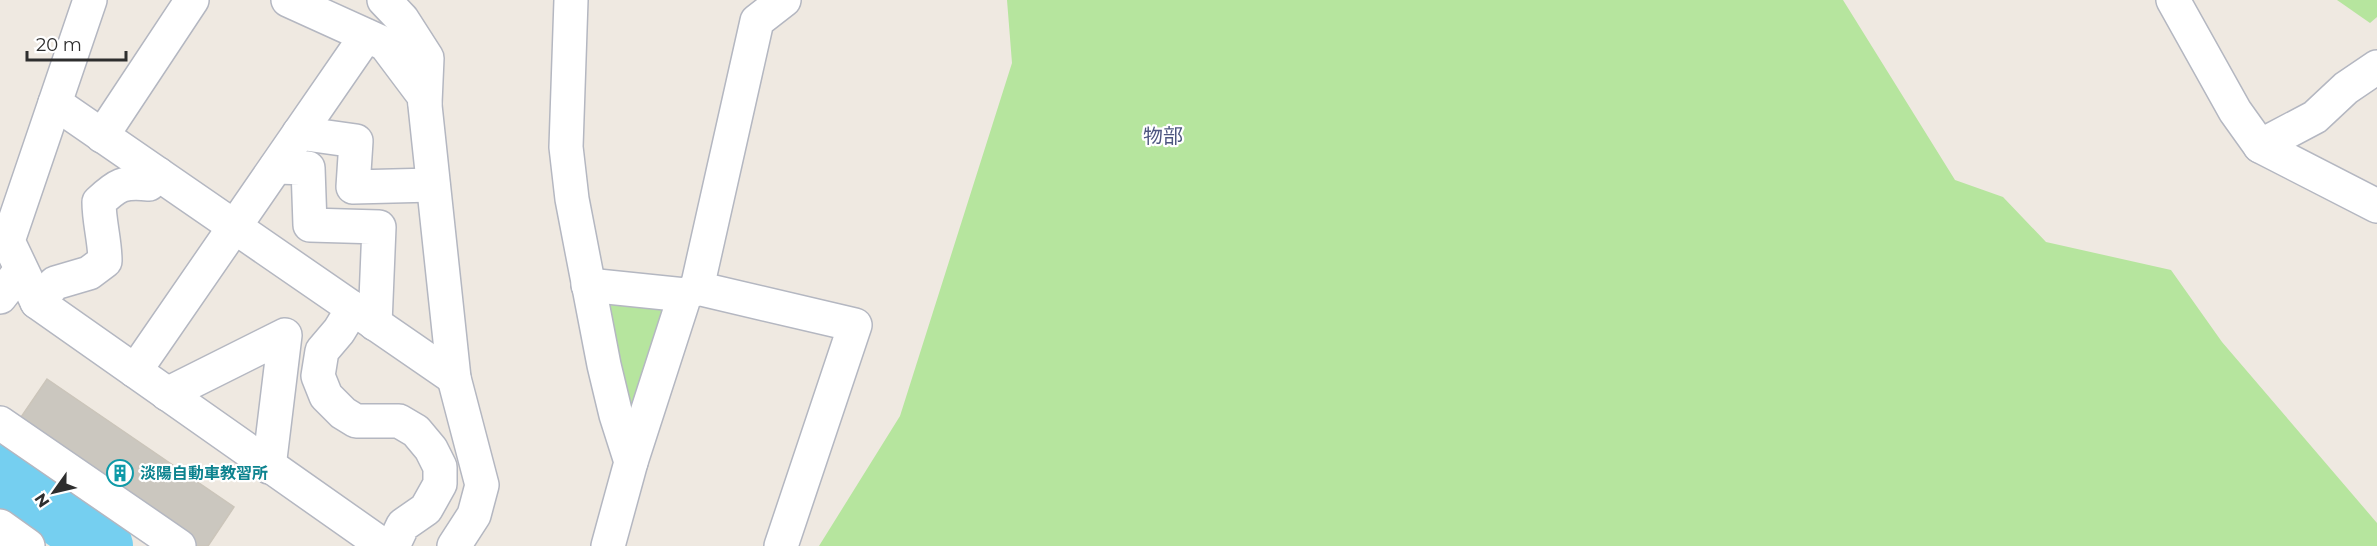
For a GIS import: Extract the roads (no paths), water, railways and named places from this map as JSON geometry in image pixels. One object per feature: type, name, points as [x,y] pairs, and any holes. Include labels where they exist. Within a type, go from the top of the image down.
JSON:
[{"type":"street","points":[[90,0],[8,241],[37,302],[384,546]]},
{"type":"street","points":[[102,136],[192,0]]},
{"type":"street","points":[[288,0],[384,44],[424,96],[454,378],[482,485],[474,515],[454,546]]},
{"type":"street","points":[[384,0],[402,19],[427,58],[425,104]]},
{"type":"street","points":[[571,0],[566,147],[572,199],[613,405],[631,462]]},
{"type":"street","points":[[608,546],[631,462],[691,292],[757,21],[784,0]]},
{"type":"street","points":[[2174,0],[2235,111],[2260,146],[2377,206]]},
{"type":"street","points":[[135,372],[366,36]]},
{"type":"street","points":[[2260,146],[2315,117],[2346,88],[2377,67]]},
{"type":"street","points":[[55,103],[454,378]]},
{"type":"street","points":[[299,133],[356,141],[352,187],[433,185]]},
{"type":"street","points":[[276,167],[308,168],[310,225],[379,227],[364,316],[339,331],[322,351],[318,376],[326,396],[343,413],[356,422],[399,421],[408,426],[416,431],[431,449],[440,467],[440,484],[426,509],[403,525],[393,546]]},
{"type":"street","points":[[37,302],[55,283],[89,273],[105,261],[105,238],[99,215],[99,202],[113,188],[130,182],[148,184],[158,174]]},
{"type":"street","points":[[0,297],[21,270]]},
{"type":"street","points":[[588,285],[691,292],[855,325],[782,546]]},
{"type":"street","points":[[167,394],[285,335],[270,467]]},
{"type":"street","points":[[0,423],[179,546]]},
{"type":"street","points":[[0,526],[28,546]]},
{"type":"waterway","points":[[0,475],[103,546]]},
{"type":"place","name":"淡陽自動車教習所","points":[[120,473]]},
{"type":"district","name":"物部","points":[[1163,136]]}]
